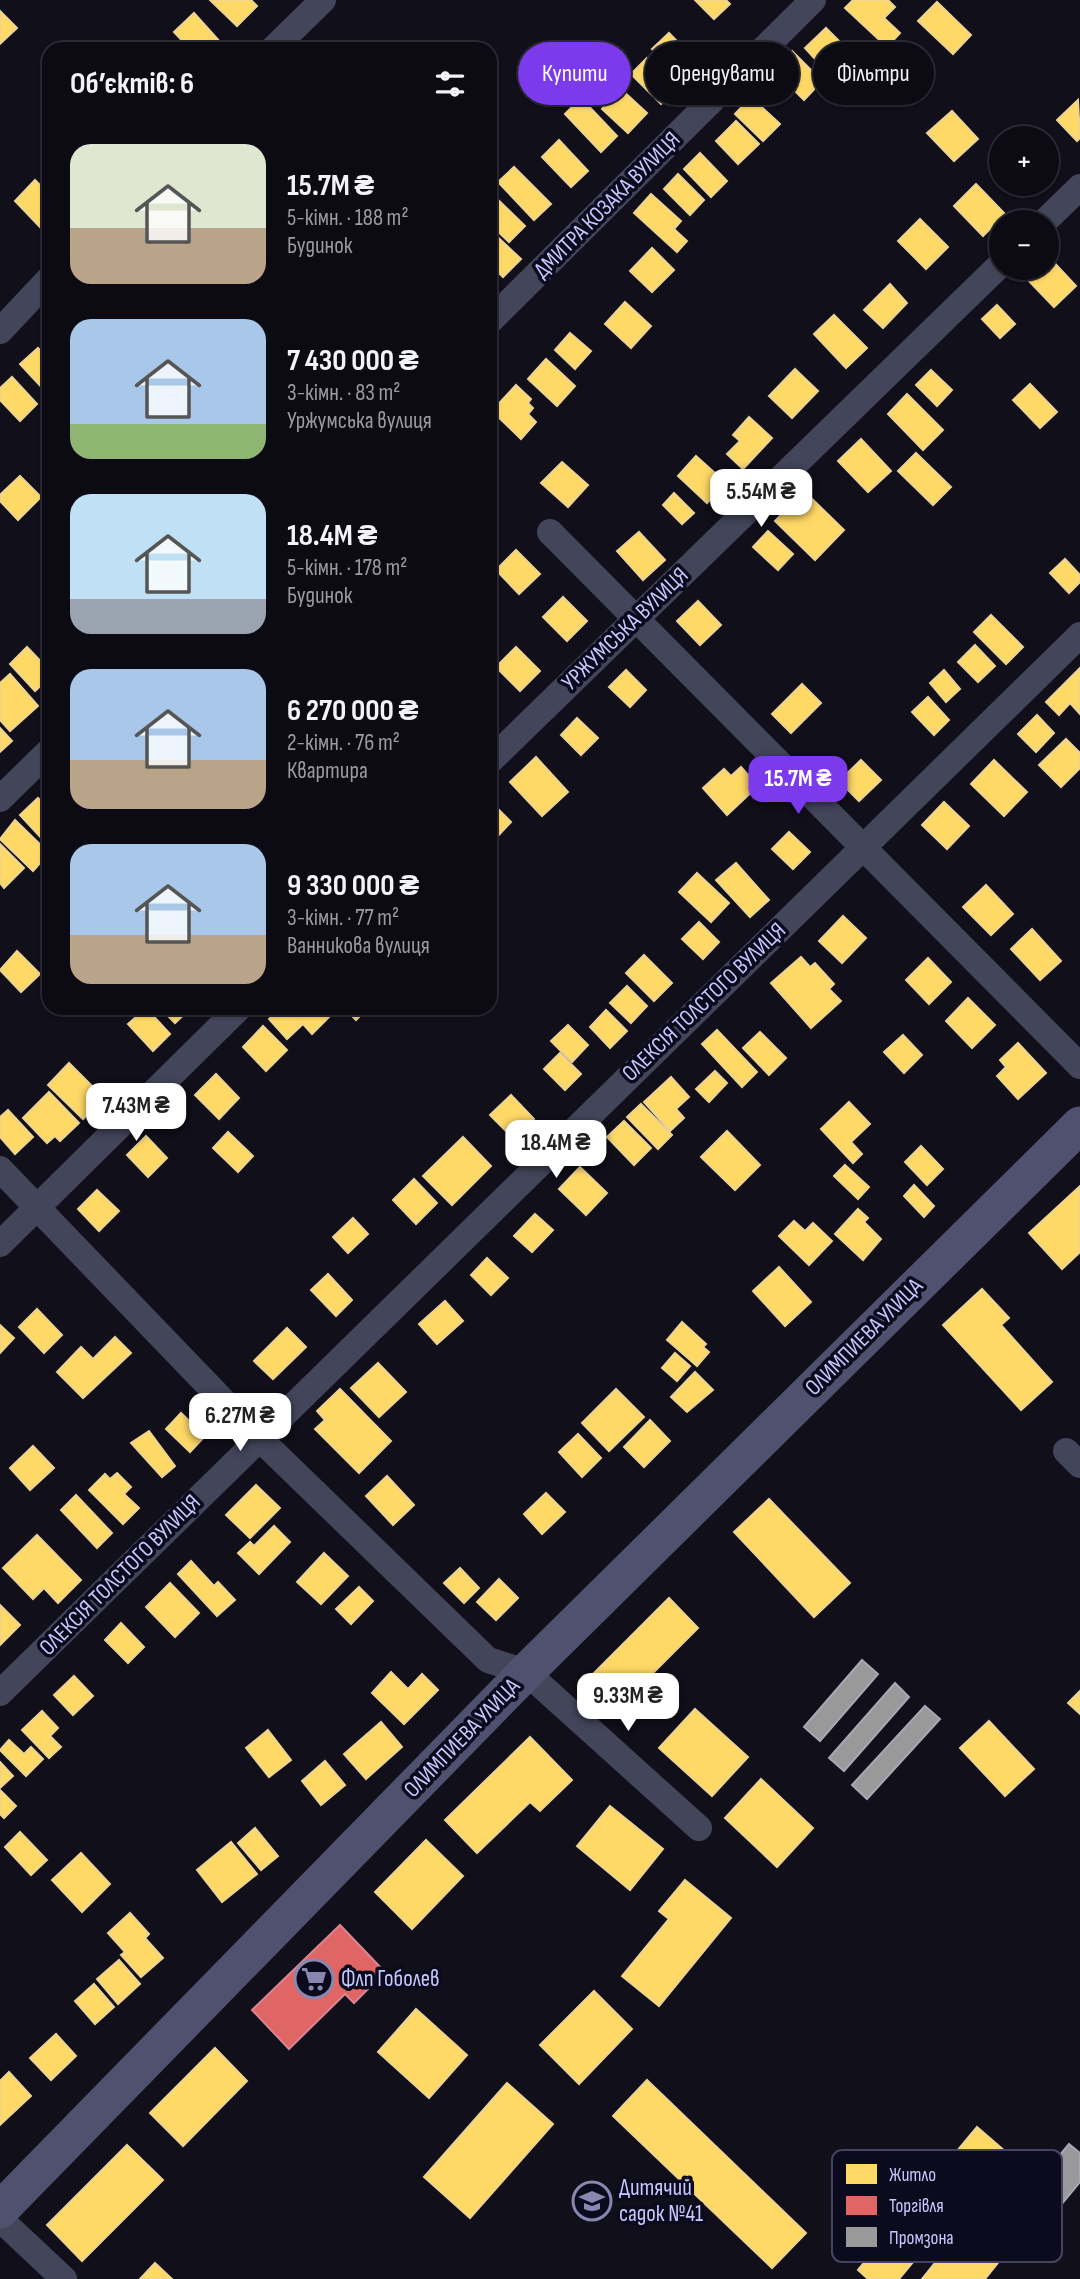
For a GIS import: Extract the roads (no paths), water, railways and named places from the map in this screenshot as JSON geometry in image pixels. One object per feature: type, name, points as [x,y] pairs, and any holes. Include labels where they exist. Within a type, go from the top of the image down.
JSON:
[{"type":"main road","name":"ОЛИМПИЕВА УЛИЦА","points":[[0,2210],[526,1672],[1080,1125]]},
{"type":"street","points":[[280,42],[323,0]]},
{"type":"street","name":"ДМИТРА КОЗАКА ВУЛИЦЯ","points":[[497,314],[813,0]]},
{"type":"street","points":[[1056,210],[1080,187]]},
{"type":"street","name":"УРЖУМСЬКА ВУЛИЦЯ","points":[[497,754],[989,276]]},
{"type":"street","points":[[0,331],[42,286]]},
{"type":"street","points":[[550,532],[1080,1066]]},
{"type":"street","name":"ОЛЕКСІЯ ТОЛСТОГО ВУЛИЦЯ","points":[[0,1693],[1080,635]]},
{"type":"street","points":[[0,799],[42,758]]},
{"type":"street","points":[[0,1244],[232,1015]]},
{"type":"street","points":[[0,1169],[259,1438],[488,1660],[526,1672],[699,1828]]},
{"type":"street","points":[[0,2219],[64,2279]]},
{"type":"place","name":"Флп Гоболев","points":[[314,1979]]},
{"type":"place","name":"Дитячий садок №41","points":[[592,2201]]}]
